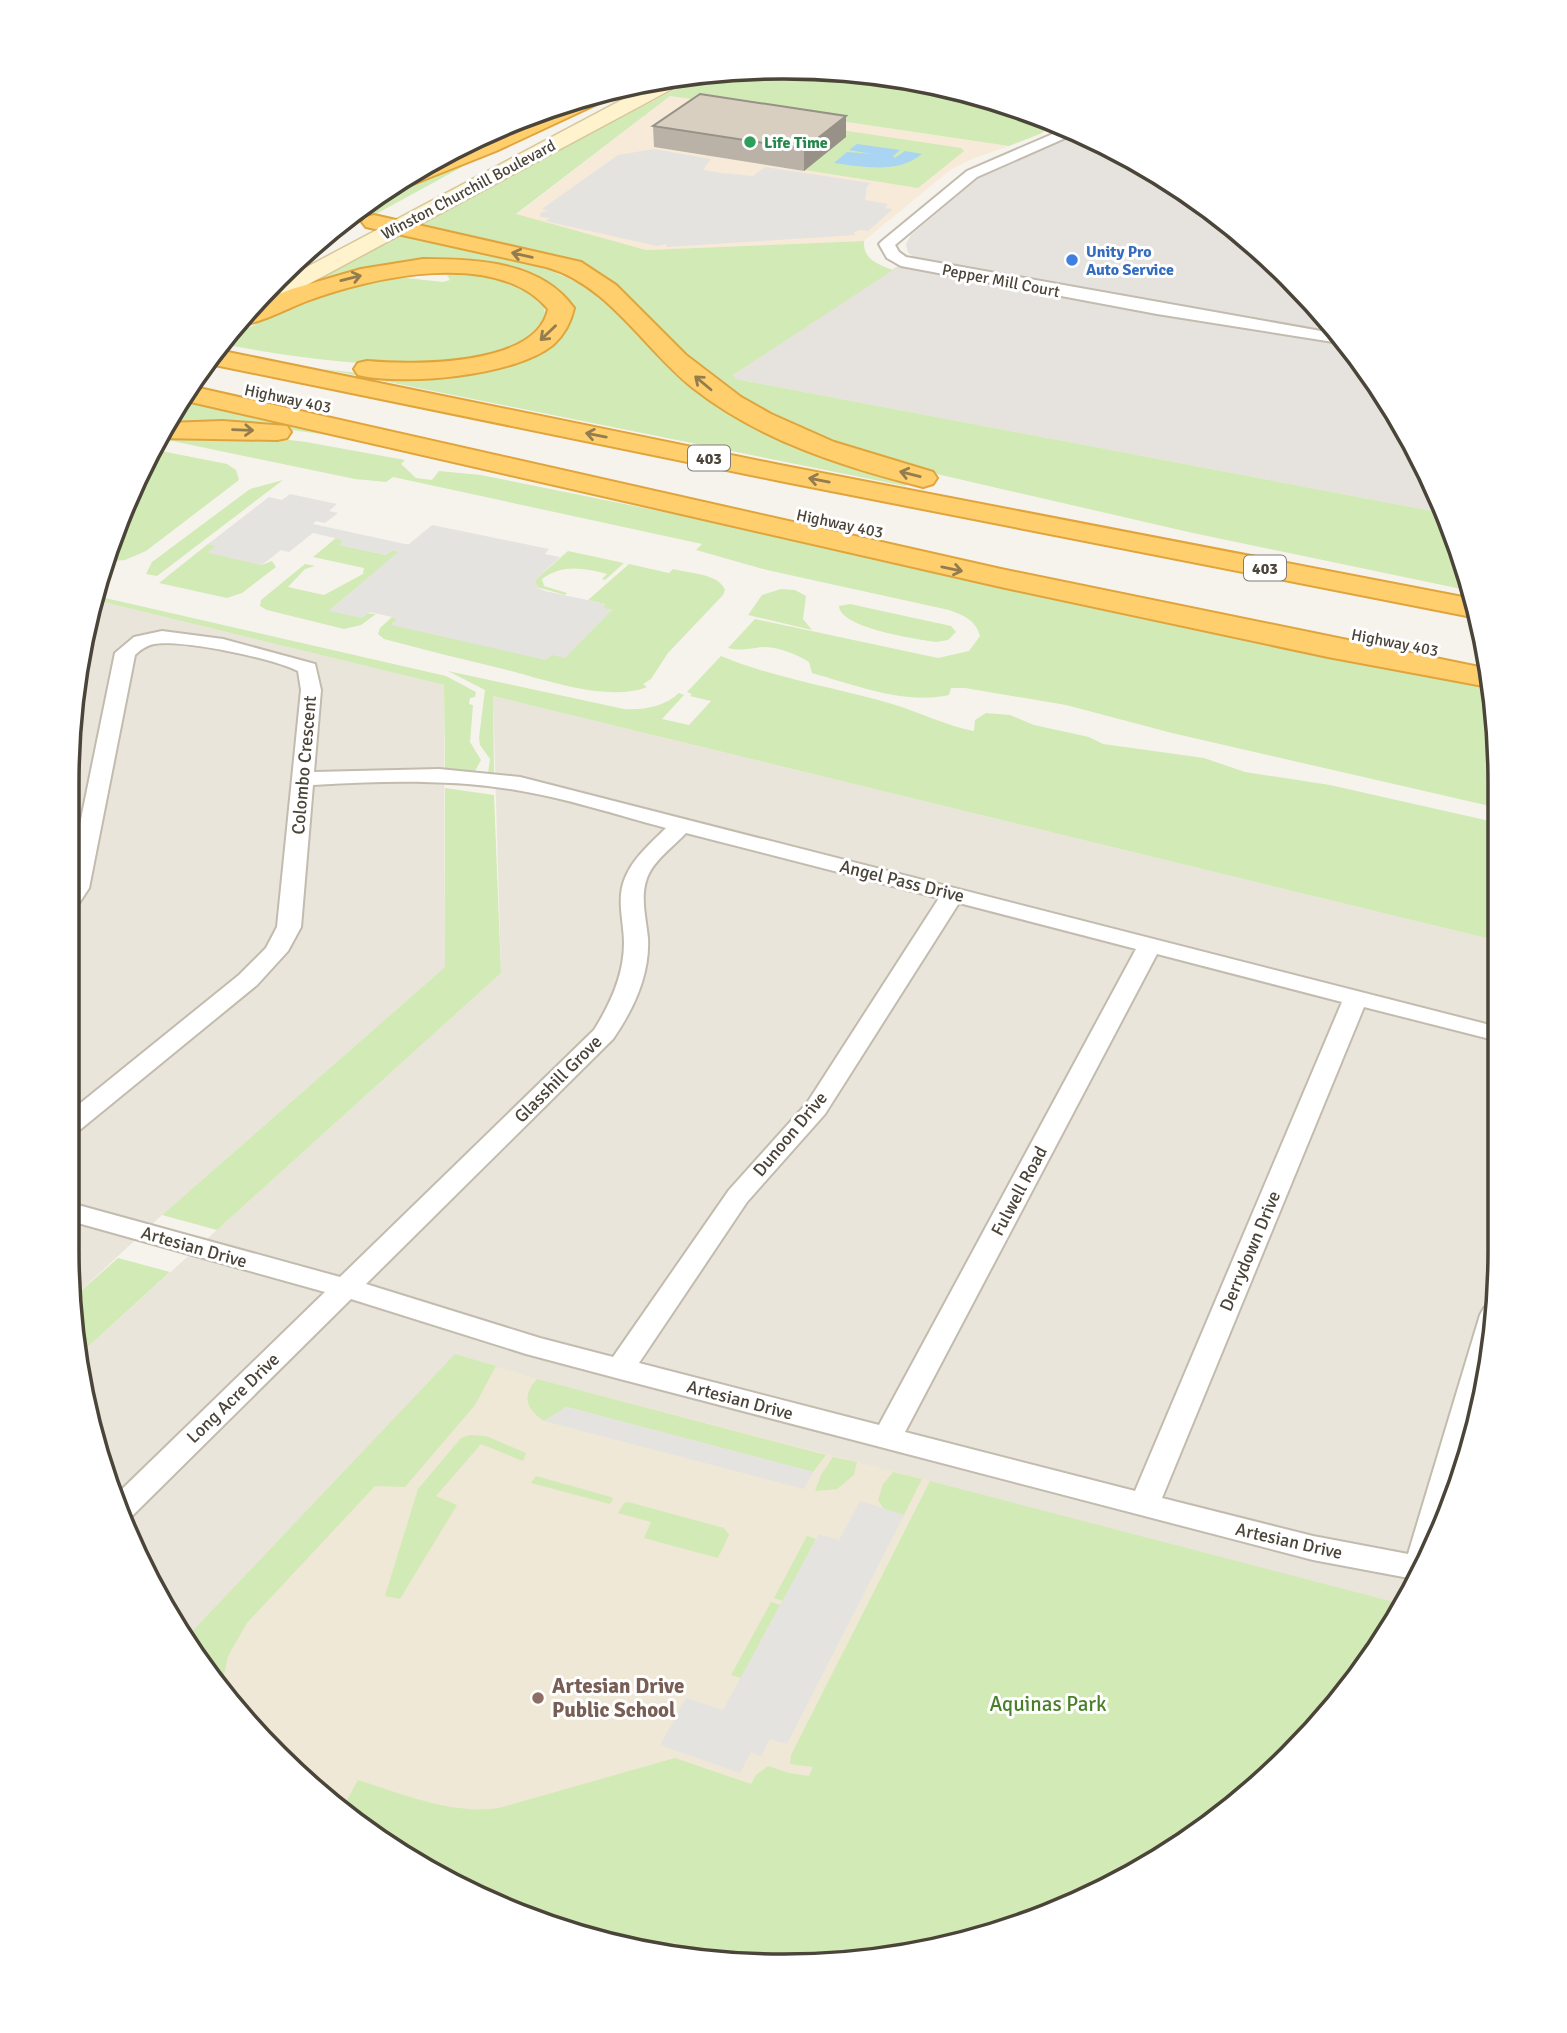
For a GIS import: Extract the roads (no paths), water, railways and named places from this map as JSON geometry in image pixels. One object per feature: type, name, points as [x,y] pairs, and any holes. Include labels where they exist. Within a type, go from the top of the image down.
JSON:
[{"type":"highway","points":[[462,156],[541,122]]},
{"type":"highway","points":[[385,225],[533,257],[578,270],[607,289],[677,361],[712,391],[759,419],[818,445],[894,470],[1023,502],[1378,580],[1428,600]]},
{"type":"highway","points":[[222,357],[251,355],[418,372],[466,367],[511,356],[540,341],[557,324],[561,308],[549,293],[519,277],[474,268],[426,267],[372,273],[330,283],[262,310]]},
{"type":"highway","name":"Highway 403","points":[[221,358],[753,467],[1466,607]]},
{"type":"highway","name":"Highway 403","points":[[205,381],[700,498],[811,517],[1255,614],[1477,659]]},
{"type":"highway","points":[[196,395],[700,498],[939,566],[1480,676]]},
{"type":"highway","points":[[173,431],[238,429],[299,434],[598,493],[792,501],[1472,633]]},
{"type":"main road","name":"Winston Churchill Boulevard","points":[[317,256],[385,225],[652,91]]},
{"type":"main road","name":"Winston Churchill Boulevard","points":[[284,286],[588,107]]},
{"type":"street","name":"Pepper Mill Court","points":[[1063,136],[972,174],[887,244],[891,255],[901,261],[1072,294],[1329,338]]},
{"type":"street","name":"Colombo Crescent","points":[[79,883],[125,653],[135,644],[150,638],[175,637],[308,668],[311,690],[289,926],[276,951],[248,980],[79,1117]]},
{"type":"street","name":"Angel Pass Drive","points":[[303,779],[408,773],[478,777],[520,784],[1488,1031]]},
{"type":"street","name":"Glasshill Grove","points":[[346,1288],[604,1034],[621,1007],[632,972],[636,946],[633,892],[636,876],[682,825]]},
{"type":"street","name":"Dunoon Drive","points":[[620,1369],[738,1196],[816,1108],[953,894]]},
{"type":"street","name":"Fulwell Road","points":[[887,1438],[1150,944]]},
{"type":"street","name":"Derrydown Drive","points":[[1144,1505],[1356,998]]},
{"type":"street","name":"Artesian Drive","points":[[79,1214],[346,1288],[536,1347],[1313,1548],[1413,1567]]},
{"type":"street","name":"Long Acre Drive","points":[[126,1503],[346,1288]]},
{"type":"street","points":[[1431,1528],[1477,1371]]},
{"type":"water","points":[[857,144],[900,150],[893,156],[895,158],[905,151],[922,154],[892,167],[834,163],[847,152],[872,154],[849,150]]},
{"type":"place","name":"Life Time","points":[[750,142]]},
{"type":"place","name":"Unity Pro Auto Service","points":[[1072,260]]},
{"type":"place","name":"Artesian Drive Public School","points":[[538,1698]]},
{"type":"park label","name":"Aquinas Park","points":[[1048,1704]]}]
